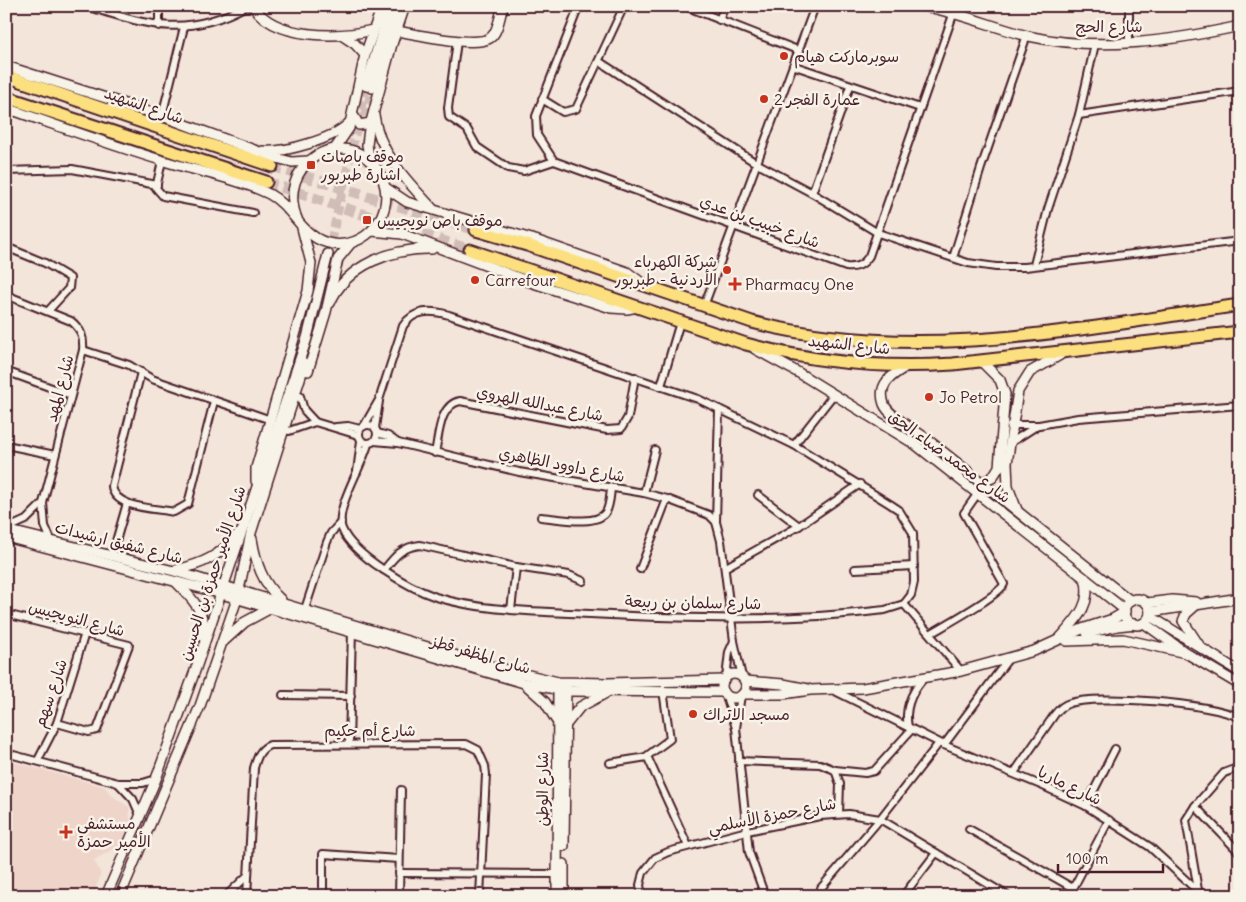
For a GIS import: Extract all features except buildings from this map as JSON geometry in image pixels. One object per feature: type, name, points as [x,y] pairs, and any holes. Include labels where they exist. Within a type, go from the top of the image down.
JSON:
[{"type":"highway","name":"شارع الشهيد","points":[[6,76],[272,166]]},
{"type":"highway","points":[[6,97],[266,182]]},
{"type":"highway","name":"شارع الشهيد","points":[[476,230],[527,245],[752,322],[800,332],[856,340],[909,343],[987,338],[1088,327],[1240,305]]},
{"type":"highway","name":"شارع الشهيد","points":[[470,250],[746,344],[771,351],[850,363],[907,366],[981,361],[1240,332]]},
{"type":"street","points":[[86,6],[140,23],[184,27],[215,20],[246,6]]},
{"type":"street","points":[[159,6],[159,26]]},
{"type":"street","points":[[252,6],[266,20],[284,29],[343,36],[373,30]]},
{"type":"street","points":[[334,150],[346,134],[352,118],[365,55],[382,6]]},
{"type":"street","points":[[390,6],[369,87],[398,6]]},
{"type":"street","points":[[370,161],[353,152],[334,150],[308,161],[296,176],[293,184],[292,203],[310,254],[310,282],[294,345],[256,468],[261,484],[273,476],[289,431],[326,312],[338,259],[352,243],[372,231],[384,211],[386,188],[382,178],[370,161],[367,142],[396,32],[405,6]]},
{"type":"street","points":[[396,32],[456,41],[490,38],[494,34],[503,6]]},
{"type":"street","points":[[456,41],[448,108],[449,117],[467,130],[477,147],[508,168],[524,170],[554,161],[541,144],[536,126],[536,116],[580,6]]},
{"type":"street","points":[[542,99],[563,112],[574,111],[600,62],[624,6]]},
{"type":"street","points":[[685,6],[800,51]]},
{"type":"street","points":[[719,20],[724,6]]},
{"type":"street","points":[[704,306],[816,6]]},
{"type":"street","name":"شارع الحج","points":[[922,6],[954,9],[1027,35],[1095,44],[1171,39],[1240,26]]},
{"type":"street","points":[[1129,6],[1129,43]]},
{"type":"street","name":"شارع خبيب بن عدي","points":[[554,161],[853,268],[865,262],[878,234],[920,108],[939,60],[954,9]]},
{"type":"street","points":[[162,116],[184,27]]},
{"type":"street","points":[[953,258],[981,168],[1027,35]]},
{"type":"street","points":[[343,36],[355,44],[365,55]]},
{"type":"street","points":[[1034,266],[1048,209],[1079,115],[1095,44]]},
{"type":"street","points":[[600,62],[756,163],[812,193],[878,234],[953,258],[996,267],[1034,266],[1240,240]]},
{"type":"street","points":[[6,66],[162,116],[284,160],[308,161]]},
{"type":"street","points":[[795,66],[920,108]]},
{"type":"street","points":[[812,193],[850,86]]},
{"type":"street","points":[[1079,115],[1240,91]]},
{"type":"street","points":[[6,108],[162,161],[265,193],[280,202],[300,224],[325,242],[352,243]]},
{"type":"street","points":[[374,112],[377,132],[387,153],[405,179],[432,208]]},
{"type":"street","points":[[254,150],[274,151],[336,133],[352,118]]},
{"type":"street","points":[[352,118],[359,125],[371,122]]},
{"type":"street","points":[[162,161],[157,191],[167,198],[253,213]]},
{"type":"street","points":[[6,171],[72,169],[157,185]]},
{"type":"street","points":[[386,188],[407,202],[511,232],[627,272],[646,287]]},
{"type":"street","points":[[372,231],[394,232],[611,308],[626,309],[637,307]]},
{"type":"street","points":[[6,247],[45,263],[70,278],[69,288],[49,310]]},
{"type":"street","points":[[326,312],[332,298],[363,266],[391,253],[419,248],[438,248]]},
{"type":"street","name":"شارع الأمير حمزة بن الحسين","points":[[106,896],[156,779],[201,652],[241,529],[261,484],[313,339],[330,254]]},
{"type":"street","name":"شارع المهد","points":[[6,294],[49,310],[71,321],[78,327],[83,338],[83,350],[43,503],[44,518],[51,540]]},
{"type":"street","points":[[357,472],[361,433],[378,400],[403,326],[408,319],[425,312],[449,315],[661,386],[719,409],[794,445],[860,484],[899,510],[914,533],[914,566],[911,596],[904,604],[960,671]]},
{"type":"street","points":[[661,386],[680,322]]},
{"type":"street","name":"شارع محمد ضياء الحق","points":[[746,344],[834,394],[916,445],[1087,573],[1130,601]]},
{"type":"street","points":[[83,350],[129,365],[152,378],[271,420]]},
{"type":"street","points":[[1020,515],[1008,487],[1007,463],[1016,398],[1025,377],[1038,365],[1068,351]]},
{"type":"street","points":[[981,361],[996,373],[1003,387],[1002,426],[997,473],[982,482]]},
{"type":"street","name":"شارع محمد ضياء الحق","points":[[907,366],[890,376],[886,382],[883,397],[888,411],[982,482],[1087,573],[1125,611]]},
{"type":"street","points":[[141,372],[112,486],[113,493],[117,498],[127,503],[174,512],[188,504],[214,401]]},
{"type":"street","points":[[11,373],[71,396]]},
{"type":"street","name":"شارع عبدالله الهروي","points":[[435,453],[446,410],[453,402],[460,401],[607,430],[621,429],[628,417],[635,377]]},
{"type":"street","points":[[794,445],[834,394]]},
{"type":"street","points":[[300,396],[304,410],[314,422]]},
{"type":"street","points":[[305,609],[327,542],[331,533],[341,522],[344,507],[357,472],[376,431],[378,400]]},
{"type":"street","points":[[1002,426],[1039,425],[1078,418],[1240,405]]},
{"type":"street","points":[[719,409],[716,522],[726,567],[734,642],[745,690],[742,695],[736,728]]},
{"type":"street","points":[[289,431],[314,422],[336,427],[348,426],[361,433]]},
{"type":"street","points":[[1010,443],[1039,425]]},
{"type":"street","name":"شارع داوود الظاهري","points":[[361,433],[376,431],[398,443]]},
{"type":"street","name":"شارع داوود الظاهري","points":[[361,433],[371,442],[398,443],[519,472],[667,498],[700,510],[716,522]]},
{"type":"street","points":[[916,445],[923,436]]},
{"type":"street","points":[[6,445],[56,456]]},
{"type":"street","points":[[644,493],[655,450]]},
{"type":"street","name":"شارع الأمير حمزة بن الحسين","points":[[120,896],[189,733],[221,645],[238,595],[261,484]]},
{"type":"street","points":[[726,567],[799,526],[860,484]]},
{"type":"street","points":[[541,516],[582,520],[598,519],[607,510],[611,488]]},
{"type":"street","points":[[930,634],[990,597],[1002,588],[1004,584],[964,513],[978,493]]},
{"type":"street","points":[[758,495],[799,526]]},
{"type":"street","points":[[640,568],[667,498]]},
{"type":"street","points":[[6,530],[26,520],[43,503]]},
{"type":"street","points":[[112,555],[127,503]]},
{"type":"street","name":"شارع سلمان بن ربيعة","points":[[341,522],[350,540],[384,570],[410,587],[437,597],[471,605],[511,610],[732,620],[875,611],[904,604]]},
{"type":"street","points":[[174,571],[199,565],[216,556],[228,546],[241,529]]},
{"type":"street","name":"شارع شفيق ارشيدات","points":[[6,530],[174,571],[222,590]]},
{"type":"street","points":[[251,533],[260,573],[271,591],[283,602]]},
{"type":"street","name":"شارع شفيق ارشيدات","points":[[6,537],[176,582],[222,590]]},
{"type":"street","points":[[384,570],[398,552],[405,548],[420,545],[516,568],[569,575],[583,582]]},
{"type":"street","points":[[855,569],[914,566]]},
{"type":"street","points":[[511,610],[516,568]]},
{"type":"street","points":[[1057,642],[1076,621],[1084,608],[1087,573]]},
{"type":"street","points":[[176,582],[199,610],[204,633],[201,652]]},
{"type":"street","points":[[222,590],[238,595]]},
{"type":"street","name":"شارع المظفر قطز","points":[[238,595],[283,602],[562,687],[725,679]]},
{"type":"street","name":"شارع المظفر قطز","points":[[238,595],[270,608],[524,683],[608,692],[663,690],[725,693]]},
{"type":"street","points":[[1072,635],[1145,619],[1199,603],[1240,598]]},
{"type":"street","points":[[725,693],[731,697],[783,694],[923,679],[1009,658],[1057,642],[1082,629],[1113,619],[1125,611],[1130,601],[1141,599],[1147,603],[1172,600],[1199,603]]},
{"type":"street","points":[[1145,619],[1147,603]]},
{"type":"street","points":[[1199,603],[1186,614],[1183,621],[1202,650]]},
{"type":"street","points":[[221,645],[245,622],[270,608]]},
{"type":"street","points":[[1125,611],[1129,622],[1145,619],[1240,672]]},
{"type":"street","name":"شارع النويجيس","points":[[6,614],[128,645],[97,730],[89,732],[57,723]]},
{"type":"street","points":[[1145,619],[1186,653],[1240,685]]},
{"type":"street","points":[[349,743],[352,631]]},
{"type":"street","name":"شارع سهم","points":[[38,760],[57,723],[85,633]]},
{"type":"street","points":[[1057,642],[1080,639],[1123,639],[1186,653]]},
{"type":"street","points":[[734,642],[729,652],[725,693],[736,728],[753,868],[765,896]]},
{"type":"street","points":[[821,888],[880,819],[1009,658]]},
{"type":"street","points":[[725,679],[734,674],[743,679],[783,684],[810,690]]},
{"type":"street","points":[[739,761],[820,764],[835,770],[865,773],[874,771],[910,728],[906,713],[909,700],[923,679]]},
{"type":"street","points":[[524,683],[545,702],[561,725],[580,707],[608,692]]},
{"type":"street","name":"شارع الوطن","points":[[557,896],[562,687]]},
{"type":"street","points":[[647,757],[648,753],[670,739],[663,690]]},
{"type":"street","name":"شارع ماريا","points":[[832,690],[941,744],[1014,773],[1086,806],[1150,847],[1201,893]]},
{"type":"street","points":[[283,695],[351,696]]},
{"type":"street","points":[[1014,773],[1055,714],[1062,707],[1070,703],[1092,700],[1175,704],[1216,709],[1239,717]]},
{"type":"street","name":"شارع الوطن","points":[[561,725],[564,896]]},
{"type":"street","name":"شارع أم حكيم","points":[[247,896],[254,768],[257,758],[264,748],[270,745],[349,743],[466,744],[478,750],[485,766],[486,774],[480,896]]},
{"type":"street","points":[[1086,806],[1116,749]]},
{"type":"street","points":[[6,753],[38,760],[118,784],[143,783],[156,779]]},
{"type":"street","points":[[610,763],[647,757]]},
{"type":"street","points":[[647,757],[688,846]]},
{"type":"street","points":[[1201,893],[1186,820],[1195,806],[1224,773],[1240,767]]},
{"type":"street","points":[[835,770],[840,784],[839,814]]},
{"type":"street","points":[[118,784],[133,799],[140,815]]},
{"type":"street","points":[[399,896],[401,790]]},
{"type":"street","points":[[1195,806],[1240,853]]},
{"type":"street","name":"شارع حمزة الأسلمي","points":[[642,896],[640,885],[648,864],[668,852],[747,831],[839,814],[864,815],[880,819],[1008,896]]},
{"type":"street","points":[[1069,896],[1108,820]]},
{"type":"street","points":[[969,829],[1074,888]]},
{"type":"street","points":[[903,896],[936,853]]},
{"type":"street","points":[[323,896],[323,854],[399,859]]},
{"type":"street","points":[[399,873],[558,874]]},
{"type":"street","points":[[226,896],[248,875]]},
{"type":"shaded area","name":"مستشفى الأمير حمزة","points":[[6,760],[105,787],[111,795],[129,807],[130,820],[122,844],[94,860],[101,874],[93,896],[6,896]]},
{"type":"tunnel","points":[[328,254],[366,86]]},
{"type":"tunnel","points":[[362,130],[372,88]]},
{"type":"tunnel","points":[[272,166],[476,230]]},
{"type":"tunnel","points":[[266,182],[470,250]]},
{"type":"railway","points":[[116,896],[119,889]]},
{"type":"place","name":"سوبرماركت هيام","points":[[784,56]]},
{"type":"place","name":"عمارة الفجر 2","points":[[764,99]]},
{"type":"place","name":"موقف باصات اشارة طبربور","points":[[311,165]]},
{"type":"place","name":"موقف باص نويجيس","points":[[367,220]]},
{"type":"place","name":"شركة الكهرباء الأردنية - طبربور","points":[[727,270]]},
{"type":"place","name":"Carrefour","points":[[475,280]]},
{"type":"place","name":"Pharmacy One","points":[[735,284]]},
{"type":"place","name":"Jo Petrol","points":[[929,397]]},
{"type":"place","name":"مسجد الاتراك","points":[[693,714]]},
{"type":"place","name":"مستشفى الأمير حمزة","points":[[66,832]]}]
